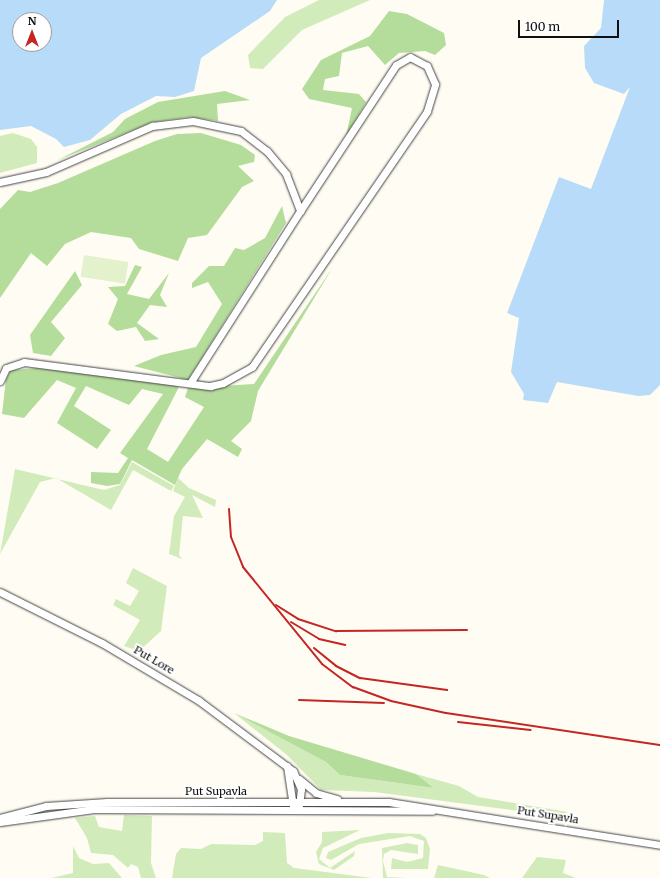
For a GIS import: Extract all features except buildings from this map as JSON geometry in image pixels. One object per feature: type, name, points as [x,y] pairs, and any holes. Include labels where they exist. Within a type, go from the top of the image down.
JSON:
[{"type":"street","points":[[0,381],[6,368],[24,362],[190,382],[223,383],[252,367],[427,111],[435,84],[428,66],[410,57],[396,65],[190,382]]},
{"type":"street","points":[[0,182],[46,172],[152,126],[201,121],[241,131],[267,151],[286,174],[297,196],[300,211]]},
{"type":"street","name":"Put Lore","points":[[0,592],[179,688],[286,766],[316,793],[349,802]]},
{"type":"street","points":[[286,766],[291,802],[297,810]]},
{"type":"street","points":[[297,777],[300,802],[297,810]]},
{"type":"street","name":"Put Supavla","points":[[0,818],[46,806],[107,802],[349,802],[411,805],[432,811],[660,845]]},
{"type":"street","name":"Put Supavla","points":[[0,822],[94,809],[432,811]]},
{"type":"green space","points":[[319,0],[370,0],[302,30],[263,69],[250,68],[248,55],[285,17]]},
{"type":"green space","points":[[389,11],[407,14],[444,33],[446,45],[435,55],[425,51],[399,53],[385,65],[368,46],[342,53],[339,76],[325,79],[323,90],[359,94],[366,102],[346,136],[352,108],[309,99],[302,89],[321,60],[370,36]]},
{"type":"green space","points":[[225,91],[250,100],[217,104],[218,121],[190,117],[153,122],[58,160],[113,132],[125,119],[158,102]]},
{"type":"green space","points":[[13,133],[31,139],[37,147],[37,163],[0,173],[0,136]]},
{"type":"green space","points":[[201,133],[241,145],[255,155],[254,162],[238,166],[254,181],[242,187],[207,235],[188,238],[178,261],[139,249],[131,238],[91,232],[65,244],[47,266],[31,253],[0,298],[0,209],[18,190],[30,192],[58,183],[155,141],[177,134]]},
{"type":"green space","points":[[282,206],[286,223],[188,380],[134,366],[161,355],[196,347],[222,304],[208,282],[192,288],[192,283],[209,266],[224,266],[235,248],[244,250],[265,238]]},
{"type":"green space","points":[[84,255],[128,262],[125,284],[81,277]]},
{"type":"green space","points":[[135,265],[142,267],[127,294],[149,299],[169,273],[160,295],[167,307],[150,305],[137,323],[159,339],[145,341],[136,327],[117,331],[108,324],[118,299],[108,287],[125,286]]},
{"type":"green space","points":[[333,267],[258,391],[251,421],[231,441],[242,449],[238,457],[207,439],[182,469],[175,485],[132,460],[120,484],[107,486],[91,483],[91,472],[118,473],[128,458],[120,453],[163,394],[142,389],[129,405],[86,386],[74,406],[111,430],[97,449],[57,423],[76,388],[57,380],[24,418],[2,414],[6,379],[11,370],[38,368],[166,382],[179,387],[147,449],[168,462],[204,407],[185,397],[188,388],[254,384]]},
{"type":"green space","points":[[75,271],[82,285],[51,322],[65,338],[51,356],[33,353],[30,335]]},
{"type":"green space","points":[[132,462],[174,486],[171,491],[133,470],[111,510],[58,479],[104,490],[120,485]]},
{"type":"green space","points":[[15,469],[55,478],[40,482],[0,554]]},
{"type":"green space","points":[[178,478],[189,488],[216,500],[215,507],[192,495],[203,518],[183,516],[179,555],[182,559],[169,554],[174,516],[185,497],[173,491]]},
{"type":"green space","points":[[133,568],[167,586],[161,631],[139,651],[124,646],[140,620],[113,605],[116,599],[130,606],[139,591],[126,583]]},
{"type":"green space","points":[[234,713],[326,762],[340,775],[434,788],[416,774],[459,786],[478,797],[568,812],[557,816],[374,792],[321,790],[287,755]]},
{"type":"green space","points":[[234,713],[289,736],[416,774],[434,788],[340,775],[326,762]]},
{"type":"green space","points":[[315,805],[339,805],[404,808],[315,808]]},
{"type":"green space","points":[[124,815],[152,816],[151,863],[156,878],[141,878],[138,867],[131,864],[128,868],[113,855],[91,853],[87,838],[75,818],[95,816],[99,827],[122,831]]},
{"type":"green space","points":[[360,830],[323,848],[319,859],[330,868],[355,851],[354,856],[334,870],[319,864],[316,852],[322,842],[322,832]]},
{"type":"green space","points":[[263,832],[285,833],[287,863],[294,868],[372,878],[172,878],[176,854],[181,848],[201,849],[211,844],[255,845],[263,841]]},
{"type":"green space","points":[[388,833],[420,834],[426,838],[430,849],[428,869],[391,869],[392,858],[407,862],[423,858],[424,841],[410,836],[359,844],[331,860],[326,858],[328,852],[361,838]]},
{"type":"green space","points":[[407,843],[418,845],[418,854],[391,850],[384,854],[383,861],[387,877],[408,878],[383,878],[382,848]]},
{"type":"green space","points":[[73,846],[79,858],[93,864],[109,863],[122,878],[51,878],[73,873]]},
{"type":"green space","points":[[537,857],[566,860],[563,873],[576,878],[522,878]]},
{"type":"green space","points":[[438,865],[484,875],[490,878],[434,878]]},
{"type":"water","points":[[0,0],[277,0],[270,11],[201,58],[194,91],[175,97],[156,96],[121,114],[90,140],[64,147],[56,139],[31,126],[0,130]]},
{"type":"water","points":[[604,0],[660,0],[660,385],[650,395],[638,396],[557,382],[548,403],[523,400],[524,394],[511,372],[519,318],[507,313],[559,177],[591,189],[630,87],[624,94],[594,83],[585,68],[584,46],[601,28]]},
{"type":"railway","points":[[229,509],[231,537],[243,567],[322,664],[353,687],[391,701],[446,713],[660,745]]},
{"type":"railway","points":[[276,605],[298,619],[336,631],[467,630]]},
{"type":"railway","points":[[291,622],[319,639],[345,645]]},
{"type":"railway","points":[[314,648],[336,666],[360,678],[447,690]]},
{"type":"railway","points":[[299,700],[384,703]]},
{"type":"railway","points":[[458,722],[531,730]]}]
